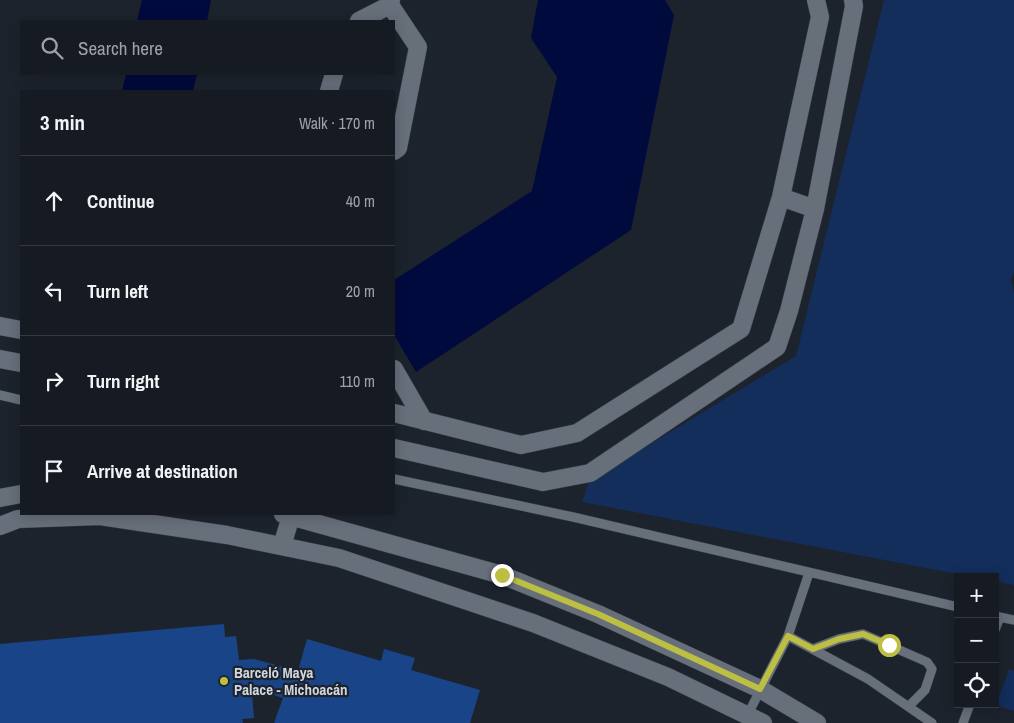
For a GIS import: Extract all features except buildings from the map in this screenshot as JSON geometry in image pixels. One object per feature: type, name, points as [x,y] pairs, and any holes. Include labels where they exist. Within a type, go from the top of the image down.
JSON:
[{"type":"street","points":[[395,413],[521,445],[577,433],[741,330],[782,196],[820,17],[816,0]]},
{"type":"street","points":[[395,448],[543,482],[590,474],[777,348],[789,311],[815,210],[854,6],[853,0]]},
{"type":"street","points":[[361,20],[390,3],[418,47],[398,148],[395,150]]},
{"type":"street","points":[[329,90],[334,75]]},
{"type":"street","points":[[782,196],[815,210]]},
{"type":"street","points":[[0,326],[20,330]]},
{"type":"street","points":[[0,359],[20,363]]},
{"type":"street","points":[[395,371],[424,421]]},
{"type":"street","points":[[0,498],[20,494]]},
{"type":"street","points":[[282,546],[287,515],[502,575],[598,614],[760,689],[817,723]]},
{"type":"street","points":[[0,526],[18,519],[100,516],[227,535],[339,558],[533,623],[668,677],[748,714],[763,723]]},
{"type":"lane","points":[[0,395],[20,400]]},
{"type":"lane","points":[[395,479],[573,517],[954,606]]},
{"type":"lane","points":[[748,714],[788,636],[810,572]]},
{"type":"lane","points":[[999,617],[1014,620]]},
{"type":"lane","points":[[813,649],[839,639],[863,634],[927,662],[932,669],[925,690],[909,706]]},
{"type":"lane","points":[[788,636],[868,679],[932,723]]},
{"type":"lane","points":[[963,723],[969,708]]},
{"type":"shaded area","points":[[142,0],[211,0],[207,20],[137,20]]},
{"type":"shaded area","points":[[538,0],[665,0],[674,15],[631,230],[416,372],[395,337],[395,279],[532,191],[557,77],[531,38]]},
{"type":"shaded area","points":[[884,0],[1014,0],[1014,273],[1011,279],[1014,294],[1014,585],[999,582],[999,573],[954,573],[582,502],[589,481],[796,356]]},
{"type":"shaded area","points":[[126,75],[197,75],[193,90],[122,90]]},
{"type":"shaded area","points":[[1009,669],[1014,671],[1014,711],[999,706],[999,697]]},
{"type":"place","name":"Barceló Maya Palace - Michoacán","points":[[224,681]]},
{"type":"route","points":[[502,575],[598,614],[760,689],[788,636],[813,649],[839,639],[863,634],[889,645]]}]
